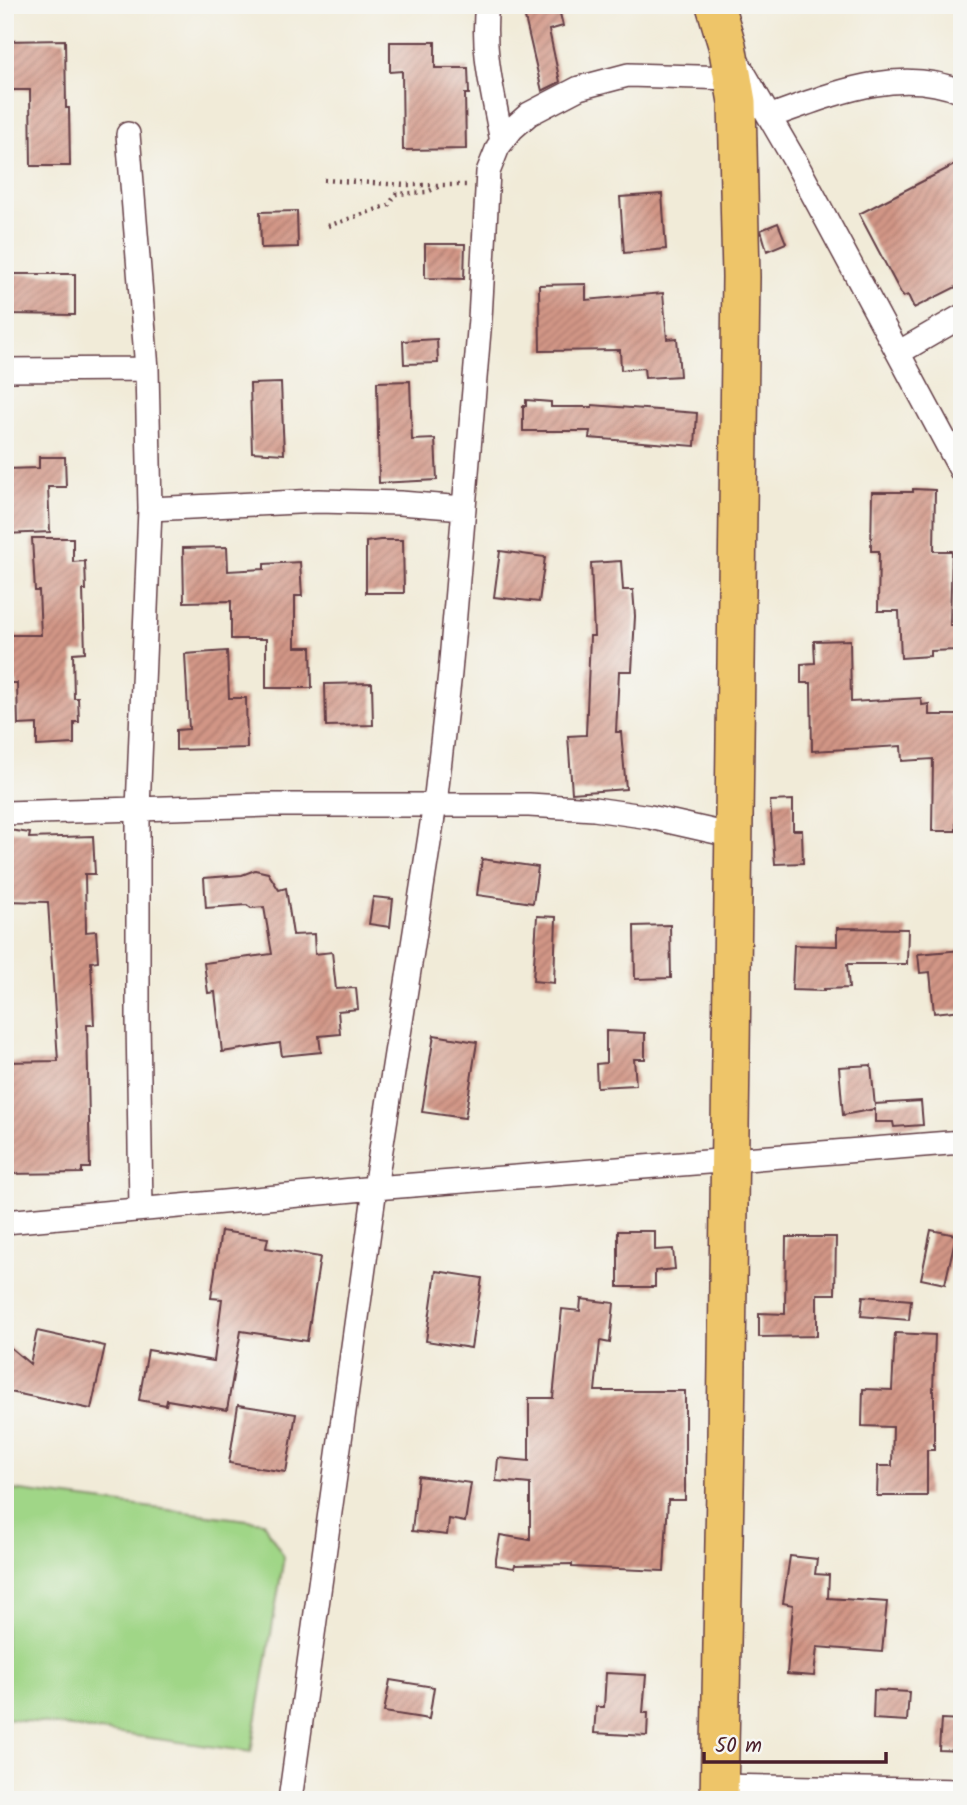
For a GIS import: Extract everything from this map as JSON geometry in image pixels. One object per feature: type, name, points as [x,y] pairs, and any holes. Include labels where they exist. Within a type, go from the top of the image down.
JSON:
[{"type":"main road","points":[[715,5],[730,61],[737,102],[741,277],[719,1793]]},
{"type":"street","points":[[488,5],[485,20],[487,60],[502,142]]},
{"type":"street","points":[[290,1800],[375,1188],[435,804],[450,673],[480,319],[488,172],[502,142],[529,114],[579,88],[628,75],[730,61],[771,116],[962,472]]},
{"type":"street","points":[[771,116],[857,86],[906,81],[953,88],[962,92]]},
{"type":"street","points":[[128,134],[147,369],[150,509],[138,809],[141,1209]]},
{"type":"street","points":[[898,352],[962,316]]},
{"type":"street","points":[[5,370],[147,369]]},
{"type":"street","points":[[150,509],[318,501],[464,508]]},
{"type":"street","points":[[5,813],[268,805],[529,805],[594,809],[679,822],[734,836]]},
{"type":"street","points":[[5,1222],[375,1188],[962,1142]]},
{"type":"street","points":[[719,1793],[962,1791]]},
{"type":"path","points":[[324,180],[466,185],[488,172]]},
{"type":"path","points":[[328,226],[388,205],[396,194],[427,192],[444,185]]},
{"type":"green space","points":[[5,1489],[263,1522],[284,1557],[251,1752],[5,1718]]},
{"type":"building","points":[[522,5],[558,5],[563,26],[549,30],[560,82],[542,91]]},
{"type":"building","points":[[65,40],[70,166],[31,166],[30,90],[5,90],[5,41]]},
{"type":"building","points":[[390,42],[435,42],[435,68],[468,68],[469,94],[465,94],[466,149],[403,150],[402,71],[390,72]]},
{"type":"building","points":[[962,161],[962,284],[914,308],[908,295],[903,297],[859,214]]},
{"type":"building","points":[[662,194],[666,249],[624,253],[620,197]]},
{"type":"building","points":[[297,211],[298,247],[261,248],[260,212]]},
{"type":"building","points":[[778,223],[786,243],[767,251],[761,230]]},
{"type":"building","points":[[425,244],[465,244],[464,279],[425,278]]},
{"type":"building","points":[[11,274],[75,274],[75,315],[11,314]]},
{"type":"building","points":[[586,284],[586,300],[663,293],[667,339],[677,338],[680,376],[645,378],[644,368],[621,370],[620,350],[540,351],[539,285]]},
{"type":"building","points":[[437,339],[438,363],[404,364],[403,341]]},
{"type":"building","points":[[410,381],[412,440],[435,439],[437,480],[379,483],[377,382]]},
{"type":"building","points":[[281,383],[284,454],[252,452],[250,384]]},
{"type":"building","points":[[526,400],[551,402],[551,407],[592,405],[697,413],[695,446],[589,438],[590,431],[523,431],[523,406],[526,406]]},
{"type":"building","points":[[39,457],[65,457],[66,487],[48,487],[50,532],[5,534],[5,469],[39,468]]},
{"type":"building","points":[[913,489],[935,490],[934,551],[952,551],[950,625],[955,625],[956,650],[930,651],[930,656],[901,658],[899,611],[878,611],[879,551],[871,551],[872,492],[913,492]]},
{"type":"building","points":[[32,538],[73,538],[73,562],[85,561],[85,652],[73,653],[74,698],[78,698],[79,722],[74,722],[74,744],[37,746],[37,724],[18,725],[17,683],[5,683],[5,635],[41,635]]},
{"type":"building","points":[[403,540],[404,593],[366,593],[366,542]]},
{"type":"building","points":[[227,547],[228,571],[264,569],[264,564],[300,562],[302,596],[295,596],[295,647],[311,647],[312,688],[266,688],[266,639],[231,639],[231,601],[184,602],[183,548]]},
{"type":"building","points":[[500,551],[545,557],[539,602],[494,597]]},
{"type":"building","points":[[621,561],[623,590],[633,590],[635,616],[632,671],[619,671],[616,732],[621,732],[626,789],[572,793],[568,736],[586,735],[590,636],[594,636],[591,563]]},
{"type":"building","points":[[850,640],[851,702],[921,698],[922,705],[929,704],[929,715],[962,715],[962,794],[956,794],[956,831],[932,831],[933,759],[902,761],[901,746],[812,751],[811,683],[801,683],[801,664],[815,663],[814,641]]},
{"type":"building","points":[[227,651],[229,698],[246,698],[247,748],[176,750],[176,730],[189,729],[185,654]]},
{"type":"building","points":[[372,683],[373,725],[326,726],[325,684]]},
{"type":"building","points":[[793,800],[793,830],[802,830],[803,863],[775,864],[770,801]]},
{"type":"building","points":[[9,830],[30,833],[29,838],[93,836],[95,874],[85,874],[86,932],[96,931],[98,961],[91,962],[94,1025],[87,1025],[90,1168],[82,1168],[82,1173],[5,1174],[5,1062],[58,1061],[48,902],[5,901],[5,855]]},
{"type":"building","points":[[482,859],[538,867],[533,903],[477,895]]},
{"type":"building","points":[[255,870],[268,873],[279,890],[286,888],[293,935],[314,934],[315,954],[332,952],[336,989],[356,988],[358,1009],[338,1011],[340,1034],[319,1036],[321,1052],[282,1056],[280,1043],[222,1052],[215,992],[208,993],[204,963],[272,954],[264,907],[251,908],[247,905],[206,908],[204,878],[242,875]]},
{"type":"building","points":[[373,897],[393,899],[390,927],[369,924]]},
{"type":"building","points":[[537,916],[556,917],[554,983],[533,981]]},
{"type":"building","points":[[670,925],[671,978],[635,979],[634,926]]},
{"type":"building","points":[[837,928],[908,929],[907,964],[847,964],[849,988],[824,991],[792,990],[794,945],[837,946]]},
{"type":"building","points":[[962,950],[962,1010],[934,1013],[930,972],[920,973],[918,954]]},
{"type":"building","points":[[606,1031],[645,1033],[645,1059],[634,1059],[636,1085],[597,1087],[596,1064],[606,1063]]},
{"type":"building","points":[[434,1035],[477,1042],[465,1118],[422,1112]]},
{"type":"building","points":[[871,1065],[875,1107],[875,1104],[921,1101],[923,1125],[894,1127],[893,1122],[875,1122],[875,1109],[843,1115],[839,1067]]},
{"type":"building","points":[[931,1230],[956,1235],[945,1284],[921,1279]]},
{"type":"building","points":[[221,1231],[268,1238],[266,1248],[320,1257],[307,1341],[241,1331],[227,1410],[167,1400],[166,1405],[139,1400],[148,1350],[214,1361],[222,1299],[211,1298]]},
{"type":"building","points":[[618,1231],[655,1231],[655,1250],[673,1249],[675,1269],[655,1271],[655,1287],[618,1287]]},
{"type":"building","points":[[786,1237],[836,1237],[835,1294],[817,1294],[817,1336],[759,1337],[759,1313],[785,1314]]},
{"type":"building","points":[[436,1271],[482,1278],[471,1348],[426,1341]]},
{"type":"building","points":[[863,1296],[911,1300],[909,1320],[861,1316]]},
{"type":"building","points":[[581,1299],[614,1303],[610,1343],[600,1341],[595,1391],[685,1391],[685,1500],[668,1500],[664,1571],[572,1567],[572,1564],[515,1565],[514,1568],[495,1565],[500,1535],[530,1540],[530,1484],[496,1481],[498,1458],[529,1461],[529,1398],[553,1398],[562,1309],[580,1311]]},
{"type":"building","points":[[37,1331],[105,1346],[91,1409],[5,1391],[5,1343],[30,1364]]},
{"type":"building","points":[[895,1333],[935,1335],[934,1450],[927,1450],[927,1496],[877,1496],[878,1466],[892,1466],[893,1427],[862,1426],[863,1389],[892,1390]]},
{"type":"building","points":[[238,1405],[296,1414],[286,1472],[229,1463]]},
{"type":"building","points":[[418,1476],[471,1483],[465,1522],[449,1519],[447,1535],[412,1531]]},
{"type":"building","points":[[790,1556],[817,1559],[815,1574],[829,1575],[828,1598],[887,1602],[882,1652],[817,1647],[814,1676],[787,1674],[793,1605],[783,1603]]},
{"type":"building","points":[[606,1673],[646,1675],[643,1713],[648,1713],[647,1736],[594,1733],[596,1707],[604,1707]]},
{"type":"building","points":[[390,1680],[434,1687],[429,1719],[384,1712]]},
{"type":"building","points":[[874,1690],[909,1692],[907,1721],[873,1719]]},
{"type":"building","points":[[941,1719],[962,1720],[962,1751],[939,1750]]}]
